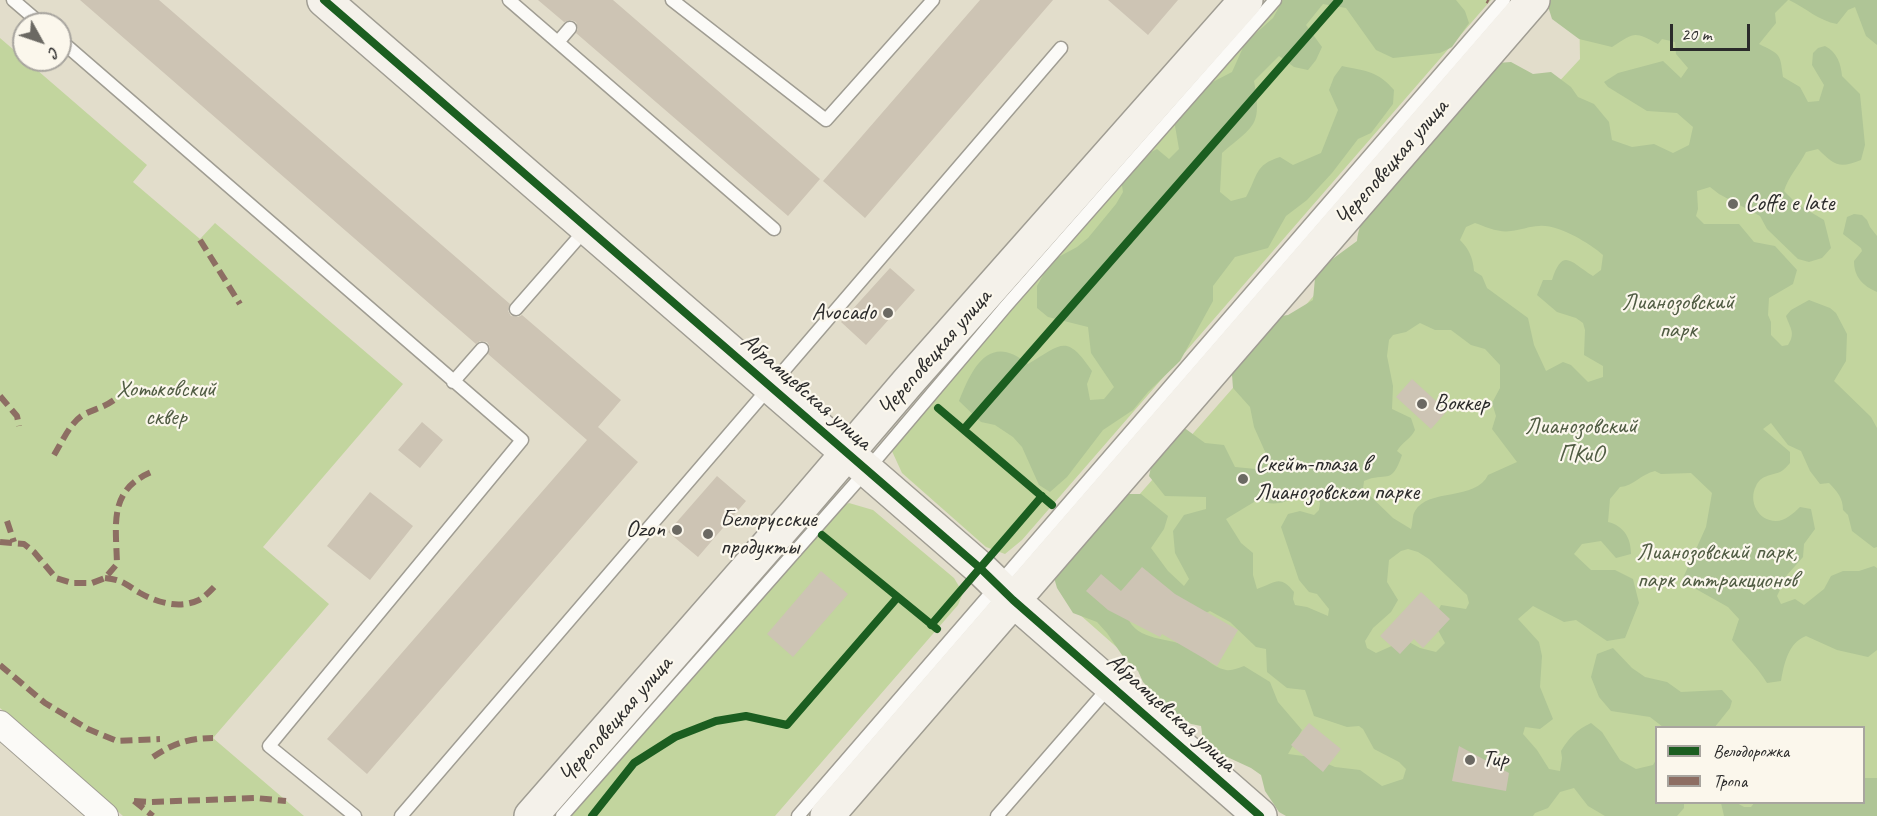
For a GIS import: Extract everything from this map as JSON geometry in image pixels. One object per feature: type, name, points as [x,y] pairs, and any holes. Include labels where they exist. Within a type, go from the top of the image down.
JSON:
[{"type":"main road","name":"Абрамцевская улица","points":[[324,0],[980,568],[1260,816]]},
{"type":"main road","name":"Череповецкая улица","points":[[531,816],[857,462],[916,373],[1246,0]]},
{"type":"main road","name":"Череповецкая улица","points":[[827,816],[1006,593],[1533,0]]},
{"type":"street","points":[[2,730],[105,816]]},
{"type":"lane","points":[[13,0],[27,12]]},
{"type":"lane","points":[[509,0],[774,229]]},
{"type":"lane","points":[[672,0],[826,120],[933,0]]},
{"type":"lane","name":"Череповецкая улица","points":[[562,816],[857,462],[1014,297],[1275,0]]},
{"type":"lane","name":"Череповецкая улица","points":[[798,816],[1006,593],[1504,0]]},
{"type":"lane","points":[[558,42],[570,28]]},
{"type":"lane","points":[[401,816],[1061,48]]},
{"type":"lane","points":[[72,50],[522,440],[269,746],[355,816]]},
{"type":"lane","points":[[516,309],[587,228]]},
{"type":"lane","points":[[453,382],[482,349]]},
{"type":"lane","points":[[998,816],[1111,685]]},
{"type":"green space","points":[[1276,0],[1491,0],[1022,540],[1005,554],[986,547],[902,473],[891,449]]},
{"type":"green space","points":[[1283,0],[1456,0],[1465,11],[1469,23],[1452,47],[1440,53],[1393,58],[1376,50],[1346,8],[1323,4],[1306,25],[1322,47],[1308,70],[1294,67],[1279,56],[1254,81],[1257,107],[1253,123],[1249,130],[1222,153],[1220,192],[1231,201],[1246,197],[1258,172],[1272,160],[1280,157],[1293,165],[1321,153],[1338,110],[1329,90],[1342,66],[1377,75],[1394,90],[1393,104],[1371,133],[1358,139],[1332,173],[1307,200],[1286,216],[1268,248],[1235,257],[1213,286],[1213,301],[1180,361],[1133,410],[1103,430],[1067,477],[1050,492],[1039,485],[1022,447],[1013,437],[995,425],[981,422],[959,401],[964,388],[977,366],[993,353],[1003,352],[1015,355],[1028,364],[1056,347],[1063,346],[1076,351],[1092,371],[1087,384],[1090,400],[1104,399],[1114,387],[1091,353],[1088,327],[1048,317],[1037,308],[1037,286],[1051,261],[1077,247],[1088,238],[1116,204],[1123,192],[1120,173],[1130,163],[1157,149],[1169,159],[1179,149],[1174,120],[1199,89],[1232,72],[1245,43],[1273,18]]},
{"type":"green space","name":"Лианозовский парк","points":[[1546,0],[1788,0],[1775,13],[1776,23],[1759,44],[1772,50],[1778,56],[1783,77],[1800,87],[1808,102],[1819,101],[1824,85],[1812,65],[1813,53],[1825,46],[1838,59],[1842,76],[1860,94],[1865,145],[1861,160],[1842,165],[1828,159],[1818,149],[1806,152],[1784,191],[1797,204],[1824,220],[1831,248],[1822,258],[1809,262],[1798,259],[1767,229],[1760,216],[1710,187],[1697,191],[1696,216],[1704,224],[1739,224],[1754,242],[1775,246],[1797,270],[1793,284],[1769,298],[1768,315],[1771,322],[1771,335],[1782,346],[1788,345],[1792,337],[1792,330],[1786,316],[1791,310],[1809,300],[1830,308],[1836,313],[1847,334],[1846,361],[1834,381],[1871,417],[1877,428],[1877,547],[1874,548],[1852,531],[1848,515],[1843,510],[1841,498],[1837,492],[1829,483],[1820,484],[1810,471],[1801,451],[1788,445],[1771,423],[1763,429],[1790,452],[1790,463],[1780,472],[1760,480],[1753,498],[1756,509],[1764,518],[1770,520],[1783,520],[1800,507],[1811,509],[1815,529],[1804,544],[1803,557],[1787,575],[1777,596],[1781,604],[1795,599],[1804,605],[1824,589],[1831,576],[1843,571],[1859,571],[1874,566],[1877,568],[1877,650],[1868,657],[1837,650],[1806,636],[1791,649],[1785,661],[1781,681],[1767,683],[1732,640],[1739,619],[1728,607],[1687,584],[1683,578],[1706,527],[1712,493],[1691,473],[1661,474],[1655,471],[1620,487],[1610,499],[1608,522],[1618,526],[1626,534],[1631,554],[1616,558],[1601,541],[1582,544],[1574,554],[1591,570],[1615,570],[1633,579],[1639,603],[1625,638],[1607,641],[1576,620],[1564,622],[1533,606],[1518,619],[1539,642],[1542,656],[1540,687],[1553,719],[1540,729],[1525,727],[1523,734],[1549,769],[1560,771],[1561,751],[1564,746],[1577,732],[1591,723],[1602,732],[1620,760],[1636,769],[1653,765],[1655,762],[1655,804],[1684,804],[1684,808],[1677,816],[1605,816],[1588,806],[1574,788],[1560,792],[1548,808],[1533,816],[1286,816],[1279,812],[1265,791],[1261,775],[1212,750],[1203,740],[1201,726],[1191,724],[1165,705],[1143,682],[1138,671],[1124,658],[1097,622],[1073,613],[1057,588],[1051,567],[1116,494],[1141,494],[1168,516],[1164,529],[1151,548],[1168,571],[1184,586],[1189,579],[1175,553],[1173,531],[1184,515],[1206,509],[1206,497],[1165,496],[1149,476],[1156,445],[1179,424],[1205,443],[1224,445],[1235,467],[1256,469],[1267,456],[1254,427],[1250,407],[1233,388],[1231,362],[1267,318],[1288,315],[1313,300],[1315,278],[1327,263],[1357,241],[1360,226],[1366,215],[1387,195],[1386,182],[1483,64],[1511,62],[1533,74],[1551,72],[1571,87],[1578,97],[1594,104],[1609,122],[1612,140],[1632,147],[1654,144],[1673,153],[1689,145],[1693,127],[1677,113],[1647,111],[1608,87],[1604,82],[1618,73],[1663,61],[1681,78],[1688,68],[1676,54],[1675,42],[1662,39],[1658,44],[1635,35],[1612,47],[1579,39],[1552,19]],"holes":[[[1475,223],[1502,231],[1547,226],[1573,235],[1603,255],[1601,270],[1593,276],[1568,260],[1564,260],[1560,263],[1552,280],[1543,280],[1537,295],[1557,312],[1576,318],[1583,323],[1584,355],[1603,366],[1603,377],[1588,382],[1571,365],[1563,362],[1546,371],[1534,345],[1528,318],[1487,288],[1482,276],[1474,271],[1470,254],[1460,240],[1466,227]],[[1420,323],[1435,330],[1451,330],[1471,345],[1485,349],[1500,365],[1500,388],[1492,403],[1496,416],[1492,429],[1517,462],[1488,475],[1482,483],[1473,488],[1430,499],[1421,504],[1414,513],[1411,529],[1393,518],[1363,489],[1364,481],[1391,475],[1395,471],[1402,455],[1397,451],[1415,430],[1411,418],[1392,409],[1393,386],[1387,356],[1389,340],[1393,335],[1406,332]],[[1296,497],[1316,497],[1320,503],[1319,510],[1314,515],[1300,511],[1288,514],[1281,527],[1299,580],[1309,592],[1317,594],[1329,609],[1328,616],[1307,607],[1295,605],[1294,592],[1285,583],[1277,582],[1257,589],[1253,575],[1253,553],[1241,543],[1226,519],[1259,499],[1273,503]],[[1408,549],[1429,559],[1467,595],[1469,603],[1466,609],[1441,605],[1433,621],[1445,643],[1436,652],[1420,648],[1409,642],[1394,645],[1376,653],[1367,648],[1365,641],[1373,628],[1391,612],[1398,600],[1387,582],[1389,560]],[[1210,611],[1230,622],[1256,647],[1266,649],[1267,672],[1287,688],[1305,690],[1314,716],[1347,727],[1359,726],[1363,729],[1374,749],[1399,762],[1406,769],[1403,779],[1382,786],[1360,770],[1335,767],[1311,757],[1288,754],[1302,730],[1278,702],[1270,682],[1244,666],[1226,670],[1211,664],[1191,648],[1182,644],[1146,635],[1138,631],[1127,616],[1194,619]]]},
{"type":"green space","name":"Лианозовский парк","points":[[1579,0],[1877,0],[1877,816],[1308,816],[1070,606],[1074,569],[1497,87],[1554,87],[1580,59]]},
{"type":"green space","points":[[1789,0],[1877,0],[1877,45],[1866,36],[1855,7],[1848,10],[1837,24],[1818,17]]},
{"type":"green space","name":"Хотьковский сквер","points":[[0,38],[12,48],[12,72],[39,72],[147,165],[133,182],[200,239],[215,223],[403,384],[263,547],[329,604],[213,738],[304,816],[123,816],[0,708]]},
{"type":"green space","points":[[1854,214],[1862,215],[1877,236],[1877,292],[1864,284],[1854,267],[1854,261],[1862,251],[1861,248],[1843,234],[1847,217]]},
{"type":"green space","points":[[849,503],[873,510],[954,578],[963,593],[958,605],[775,816],[559,816],[825,514]]},
{"type":"green space","points":[[1613,648],[1632,668],[1645,677],[1667,682],[1681,692],[1722,690],[1732,701],[1730,708],[1716,726],[1662,726],[1650,717],[1611,711],[1599,697],[1591,677],[1597,654]]},
{"type":"green space","points":[[1865,778],[1877,778],[1877,816],[1724,816],[1721,804],[1751,807],[1753,804],[1865,804]]},
{"type":"building","points":[[80,0],[159,0],[510,304],[508,311],[511,316],[522,315],[621,400],[598,427],[638,462],[367,774],[327,739],[587,440],[488,354],[490,347],[487,342],[480,341],[476,344]]},
{"type":"building","points":[[538,0],[613,0],[820,179],[788,216],[576,33],[578,29],[576,22],[571,20],[564,22]]},
{"type":"building","points":[[980,0],[1053,0],[865,218],[823,181]]},
{"type":"building","points":[[1108,0],[1178,0],[1148,35]]},
{"type":"building","points":[[890,268],[915,290],[866,345],[841,322]]},
{"type":"building","name":"Воккер","points":[[1412,379],[1447,411],[1431,429],[1396,397]]},
{"type":"building","points":[[422,422],[443,440],[420,468],[398,450]]},
{"type":"building","points":[[717,476],[746,501],[698,557],[668,532]]},
{"type":"building","points":[[370,492],[413,526],[370,580],[327,546]]},
{"type":"building","points":[[1142,567],[1175,594],[1238,630],[1217,666],[1162,634],[1160,637],[1108,610],[1086,591],[1101,574],[1121,591]]},
{"type":"building","points":[[821,571],[848,594],[793,657],[767,634]]},
{"type":"building","points":[[1421,592],[1450,619],[1423,648],[1414,639],[1400,654],[1380,636]]},
{"type":"building","points":[[1309,723],[1341,749],[1323,772],[1291,745]]},
{"type":"building","name":"Тир","points":[[1459,746],[1509,773],[1506,791],[1452,781]]},
{"type":"marked path","points":[[200,240],[240,304]]},
{"type":"marked path","points":[[0,396],[17,416],[19,426]]},
{"type":"marked path","points":[[54,455],[78,418],[114,400]]},
{"type":"marked path","points":[[0,542],[24,544],[56,578],[72,583],[92,583],[105,578],[117,564],[116,521],[122,498],[139,478],[154,471]]},
{"type":"marked path","points":[[7,521],[14,542]]},
{"type":"marked path","points":[[105,578],[120,581],[154,600],[169,604],[192,603],[199,600],[217,584]]},
{"type":"marked path","points":[[0,665],[45,703],[88,729],[117,741],[160,739]]},
{"type":"marked path","points":[[153,757],[181,743],[213,738]]},
{"type":"marked path","points":[[134,801],[256,798],[286,801]]},
{"type":"marked path","points":[[134,801],[153,816]]},
{"type":"cycle path","points":[[324,0],[980,568],[1013,600],[1260,816]]},
{"type":"cycle path","points":[[964,429],[1339,0]]},
{"type":"cycle path","points":[[938,408],[1052,505]]},
{"type":"cycle path","points":[[931,625],[1042,496]]},
{"type":"cycle path","points":[[822,535],[937,629]]},
{"type":"cycle path","points":[[592,816],[634,763],[675,737],[716,721],[746,716],[787,725],[897,598]]},
{"type":"place","name":"Coffe e late","points":[[1733,204]]},
{"type":"place","name":"Avocado","points":[[888,313]]},
{"type":"place","name":"Воккер","points":[[1422,404]]},
{"type":"place","name":"Скейт-плаза в Лианозовском парке","points":[[1243,479]]},
{"type":"place","name":"Ozon","points":[[677,530]]},
{"type":"place","name":"Белорусские продукты","points":[[708,534]]},
{"type":"place","name":"Тир","points":[[1470,760]]},
{"type":"park label","name":"Лианозовский ПКиО","points":[[1581,441]]},
{"type":"park label","name":"Лианозовский парк, парк аттракционов","points":[[1717,567]]}]
